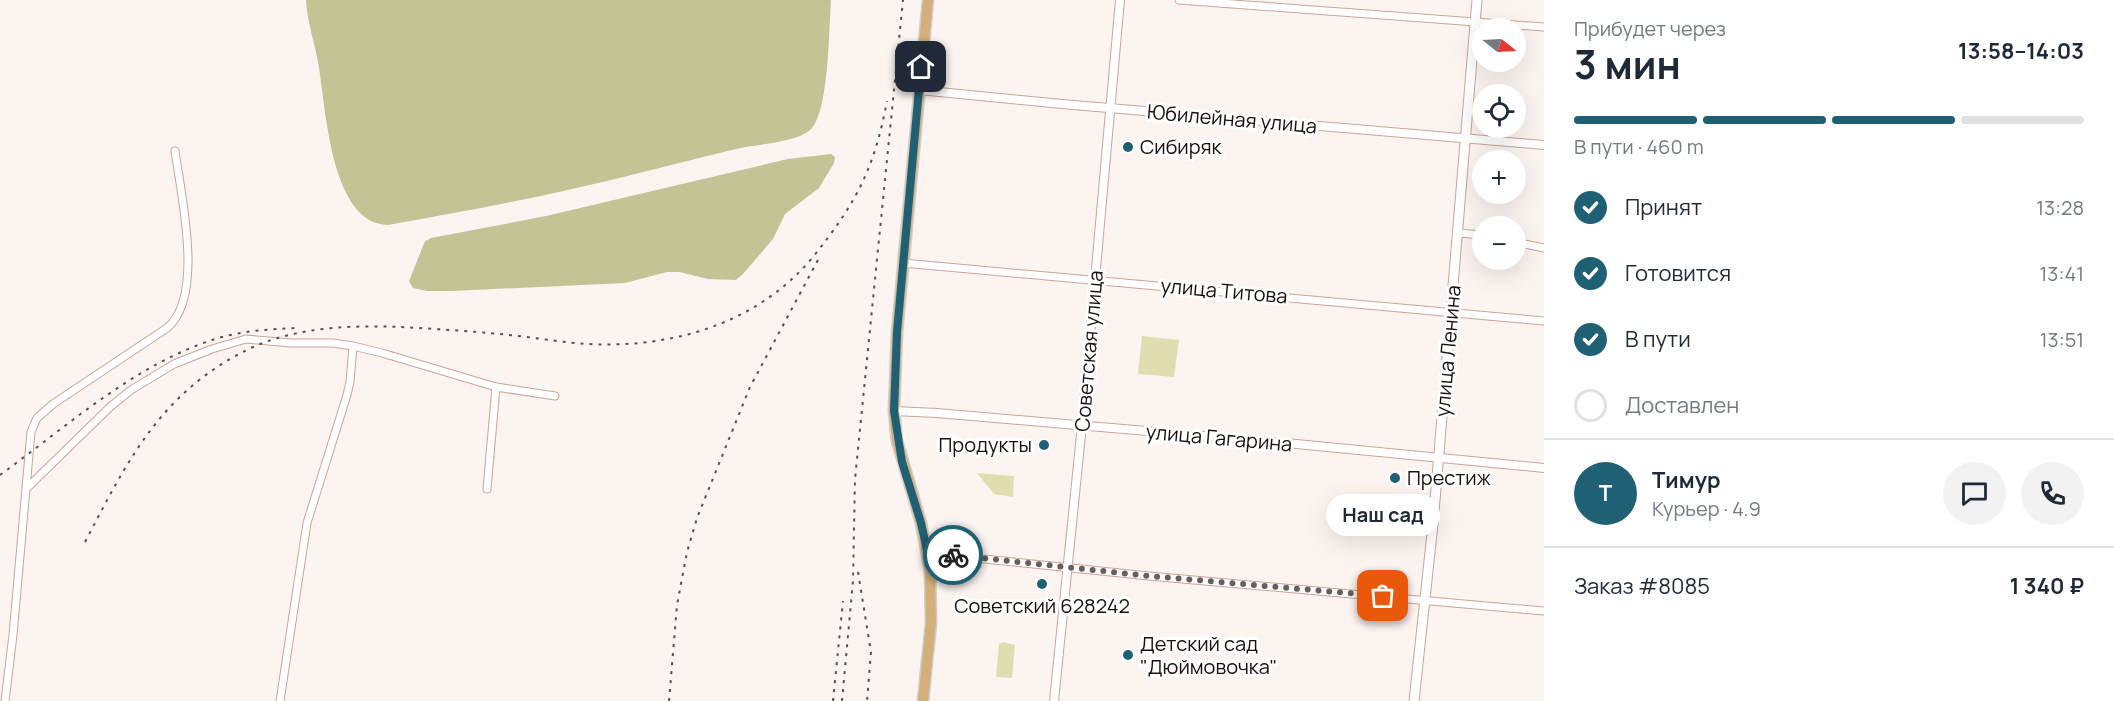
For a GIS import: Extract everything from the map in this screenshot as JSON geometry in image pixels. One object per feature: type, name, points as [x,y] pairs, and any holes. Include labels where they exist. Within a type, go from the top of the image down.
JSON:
[{"type":"main road","points":[[923,701],[931,610],[928,555],[921,523],[902,462],[894,411],[897,332],[928,0]]},
{"type":"main road","name":"улица Ленина","points":[[1476,18],[1477,0]]},
{"type":"main road","name":"улица Ленина","points":[[1414,701],[1439,458],[1472,72]]},
{"type":"street","name":"Советская улица","points":[[1054,701],[1082,425],[1120,0]]},
{"type":"street","points":[[1179,0],[1472,22]]},
{"type":"street","points":[[1526,26],[1544,27]]},
{"type":"street","name":"Юбилейная улица","points":[[919,90],[1544,145]]},
{"type":"street","points":[[5,701],[31,432],[37,418],[53,404],[167,328],[177,318],[187,284],[188,256],[175,151]]},
{"type":"street","points":[[1458,233],[1472,234]]},
{"type":"street","points":[[1526,244],[1544,248]]},
{"type":"street","name":"улица Титова","points":[[903,263],[1544,321]]},
{"type":"street","points":[[27,488],[110,407],[131,390],[174,364],[246,339],[353,346],[496,387],[555,396]]},
{"type":"street","points":[[280,701],[307,523],[347,395],[353,346]]},
{"type":"street","points":[[488,489],[496,387]]},
{"type":"street","name":"улица Гагарина","points":[[894,411],[1082,425],[1544,468]]},
{"type":"street","points":[[928,555],[1544,611]]},
{"type":"shaded area","points":[[306,0],[831,0],[825,88],[817,120],[805,134],[796,137],[536,197],[388,225],[369,220],[354,206],[343,186],[329,136],[318,60]]},
{"type":"shaded area","points":[[831,154],[835,157],[834,163],[819,188],[785,214],[773,239],[736,280],[708,279],[679,272],[667,272],[625,283],[452,291],[427,291],[413,288],[409,281],[425,241],[431,238],[546,216],[788,159]]},
{"type":"shaded area","points":[[1142,336],[1179,340],[1174,377],[1138,374]]},
{"type":"shaded area","points":[[977,473],[1014,476],[1013,497],[994,494]]},
{"type":"shaded area","points":[[1003,642],[1015,645],[1012,678],[996,677],[999,644]]},
{"type":"railway","points":[[842,701],[853,581],[855,479],[903,0]]},
{"type":"railway","points":[[85,542],[133,455],[171,405],[221,364],[270,340],[307,331],[382,326],[468,331],[575,343],[641,343],[674,338],[735,317],[764,301],[790,281],[813,257],[841,220],[869,166],[887,101]]},
{"type":"railway","points":[[669,701],[677,605],[687,552],[697,518],[750,387],[819,258]]},
{"type":"railway","points":[[0,475],[101,399],[155,365],[183,351],[233,334],[298,328]]},
{"type":"railway","points":[[858,572],[871,652],[867,701]]},
{"type":"railway","points":[[833,701],[843,601]]},
{"type":"way so far","points":[[953,555],[1149,576],[1383,596]]},
{"type":"place","name":"Сибиряк","points":[[1128,147]]},
{"type":"place","name":"Продукты","points":[[1044,445]]},
{"type":"place","name":"Престиж","points":[[1395,478]]},
{"type":"place","name":"Советский 628242","points":[[1042,584]]},
{"type":"place","name":"Наш сад","points":[[1383,596]]},
{"type":"place","name":"Детский сад \"Дюймовочка\"","points":[[1128,655]]},
{"type":"route","points":[[921,67],[897,332],[894,411],[897,441],[928,555],[953,555]]}]
